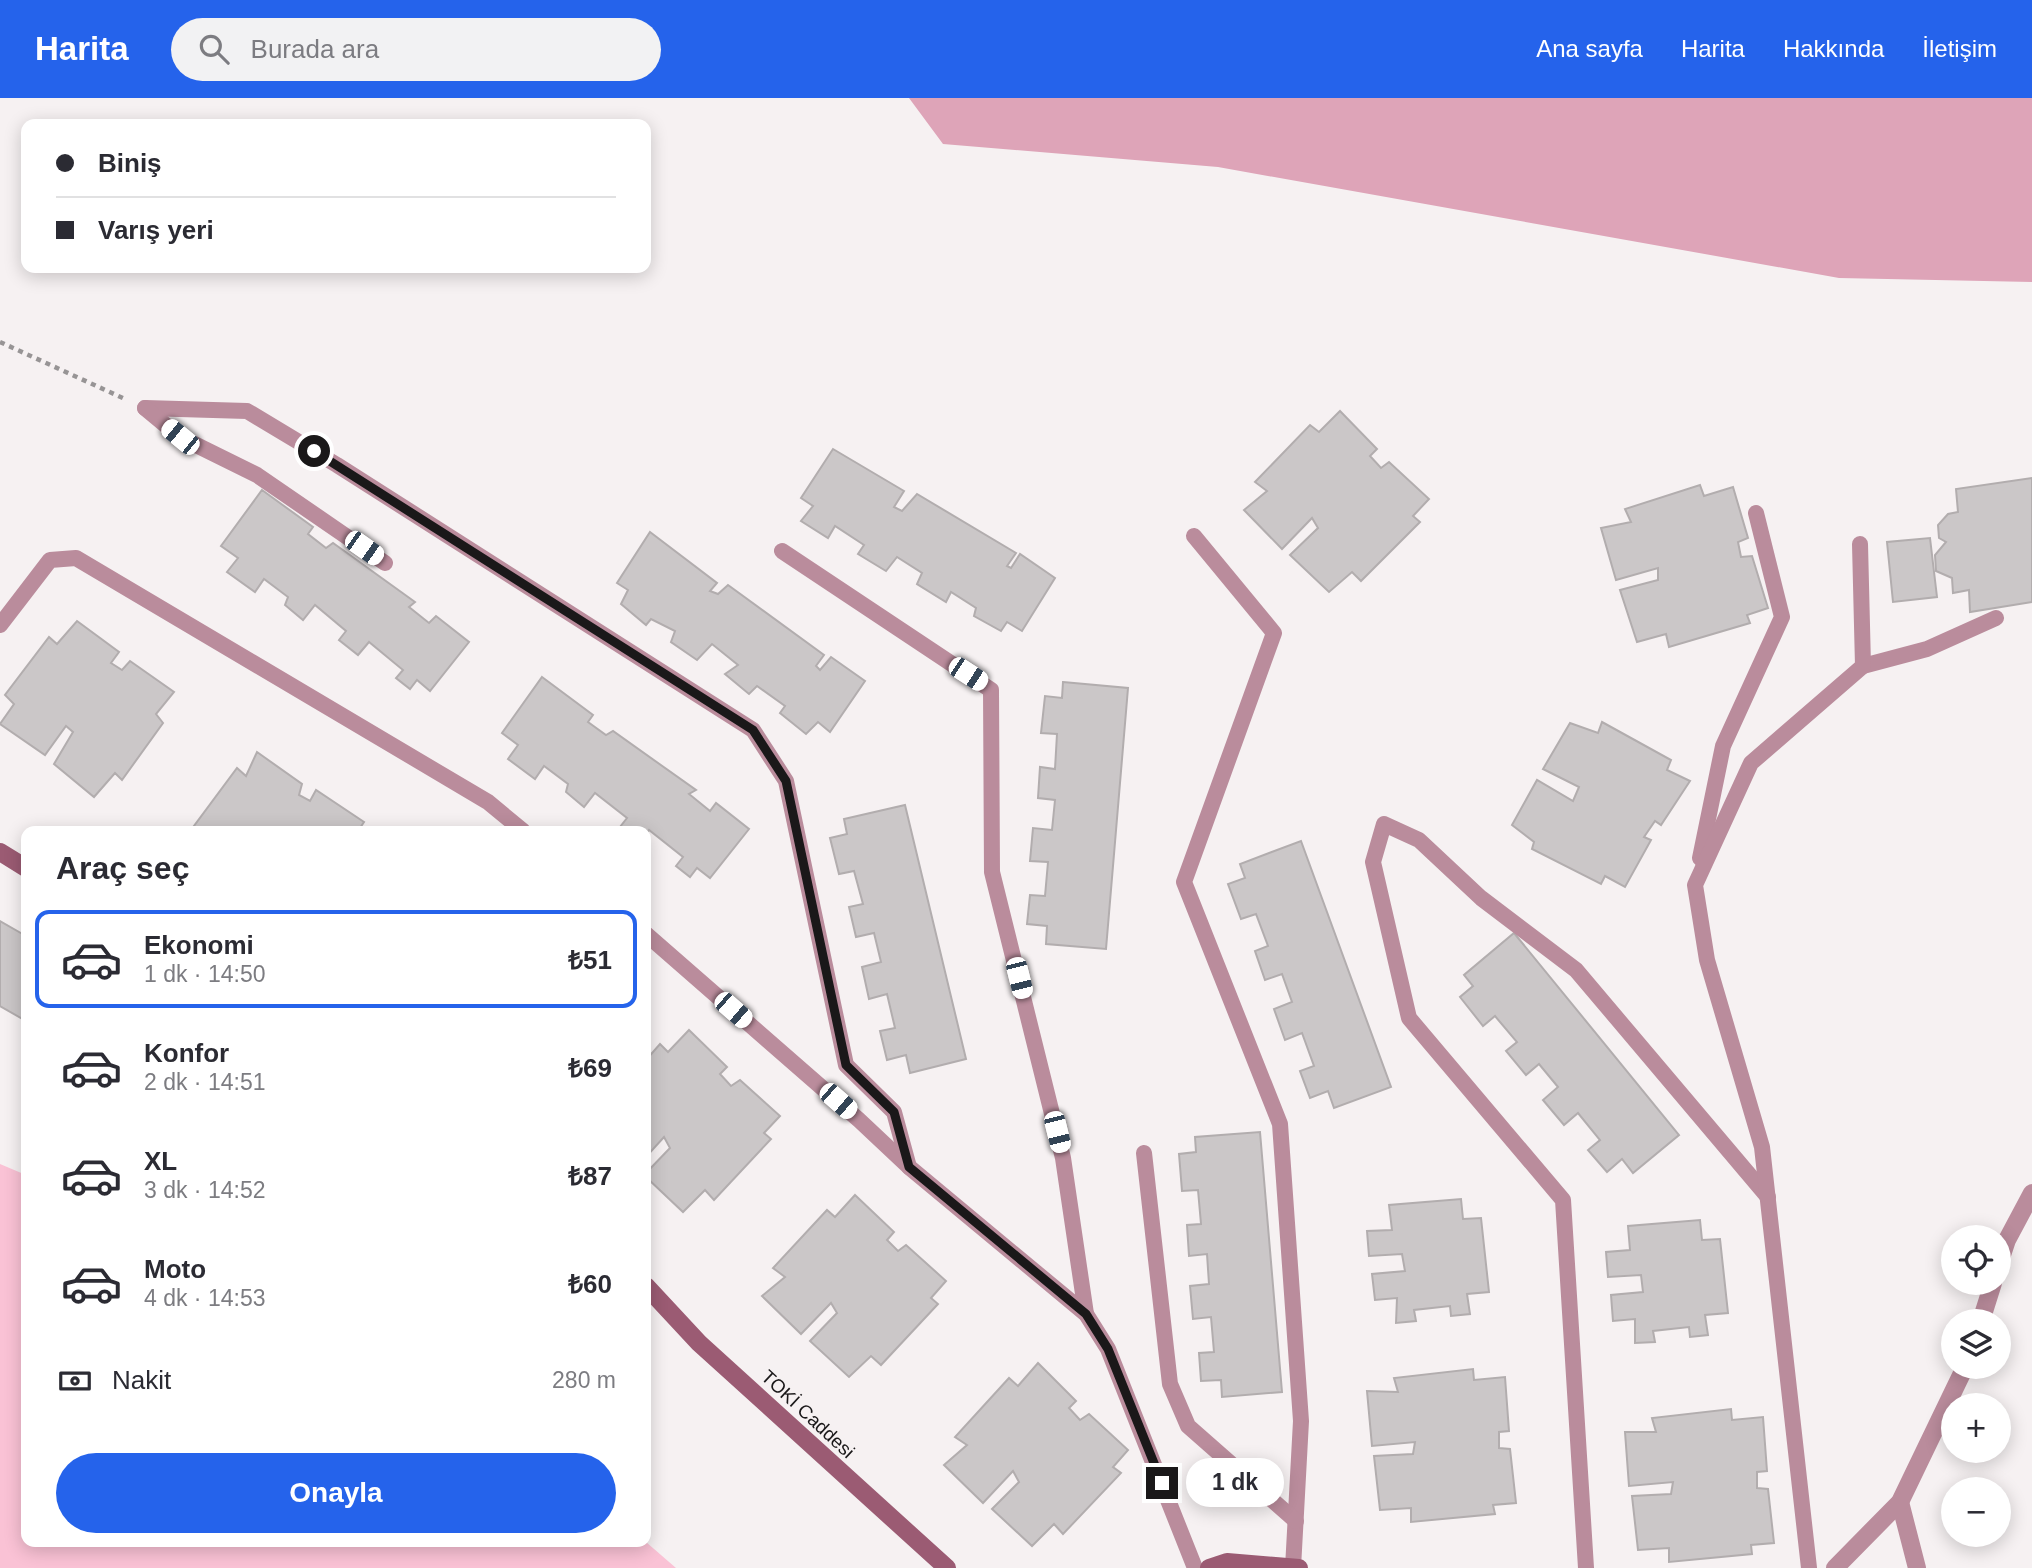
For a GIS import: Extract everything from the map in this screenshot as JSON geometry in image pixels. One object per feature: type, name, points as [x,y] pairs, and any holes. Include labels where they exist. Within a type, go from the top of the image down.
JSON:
[{"type":"street","points":[[0,852],[21,865]]},
{"type":"street","points":[[2011,1232],[2032,1193]]},
{"type":"street","name":"TOKİ Caddesi","points":[[651,1291],[699,1343],[947,1568]]},
{"type":"street","points":[[1835,1568],[1900,1502],[1959,1379]]},
{"type":"street","points":[[1900,1502],[1917,1568]]},
{"type":"street","points":[[1209,1568],[1227,1562],[1299,1568]]},
{"type":"lane","points":[[145,408],[180,437],[257,475],[385,563]]},
{"type":"lane","points":[[145,408],[247,411],[337,465],[753,730],[786,781],[846,1065],[894,1112],[909,1167]]},
{"type":"lane","points":[[1756,513],[1782,617],[1723,746],[1695,885],[1707,960],[1762,1147],[1809,1568]]},
{"type":"lane","points":[[1194,536],[1273,633],[1184,882],[1280,1124],[1301,1421],[1293,1567]]},
{"type":"lane","points":[[1860,544],[1863,666]]},
{"type":"lane","points":[[782,551],[991,690],[992,872],[1063,1158],[1086,1314]]},
{"type":"lane","points":[[0,625],[50,560],[76,558],[488,802],[517,826]]},
{"type":"lane","points":[[1695,885],[1751,763],[1863,666],[1927,649],[1996,618]]},
{"type":"lane","points":[[1586,1568],[1563,1200],[1409,1017],[1373,862],[1384,824],[1419,840],[1481,898],[1576,970],[1768,1197]]},
{"type":"lane","points":[[651,938],[859,1119],[909,1167],[1086,1314],[1108,1349],[1195,1568]]},
{"type":"lane","points":[[1144,1153],[1170,1384],[1188,1426],[1296,1521]]},
{"type":"path","points":[[0,342],[145,408]]},
{"type":"shaded area","points":[[909,98],[2032,98],[2032,282],[1839,278],[1218,167],[943,144]]},
{"type":"shaded area","points":[[0,1164],[21,1173],[21,1547],[651,1546],[676,1568],[0,1568]]},
{"type":"building","points":[[1340,411],[1377,449],[1370,456],[1381,468],[1389,462],[1429,499],[1413,516],[1420,522],[1361,581],[1352,572],[1329,592],[1290,555],[1318,528],[1312,518],[1282,549],[1244,510],[1267,491],[1255,482],[1310,425],[1319,432]]},
{"type":"building","points":[[833,449],[904,491],[894,507],[902,511],[917,494],[1016,553],[1007,566],[1011,568],[1020,554],[1055,578],[1022,631],[1007,622],[1001,631],[974,616],[976,608],[951,592],[946,602],[917,584],[922,573],[897,557],[886,571],[858,554],[864,545],[835,526],[828,538],[801,521],[813,506],[801,498]]},
{"type":"building","points":[[2032,478],[2032,602],[1970,612],[1969,590],[1953,593],[1952,578],[1936,571],[1935,555],[1946,542],[1939,538],[1938,525],[1948,514],[1958,512],[1956,489]]},
{"type":"building","points":[[1700,485],[1704,496],[1733,487],[1748,538],[1738,542],[1741,557],[1752,556],[1768,608],[1747,615],[1750,623],[1669,647],[1666,634],[1637,642],[1620,590],[1658,580],[1658,568],[1616,580],[1601,528],[1631,522],[1625,509]]},
{"type":"building","points":[[262,490],[313,527],[308,534],[326,548],[333,543],[415,602],[409,607],[429,623],[436,616],[469,642],[430,691],[417,680],[410,689],[396,678],[403,670],[369,642],[358,655],[339,640],[346,631],[315,605],[303,620],[285,605],[288,597],[264,579],[255,592],[227,572],[238,558],[221,546]]},
{"type":"building","points":[[650,532],[717,583],[710,591],[718,594],[728,585],[824,655],[816,666],[820,670],[831,657],[865,681],[830,732],[818,722],[806,734],[780,713],[785,706],[757,686],[749,694],[725,674],[738,665],[712,644],[697,660],[671,642],[675,631],[651,619],[646,625],[621,604],[628,590],[617,583]]},
{"type":"building","points":[[1930,538],[1937,597],[1893,602],[1887,542]]},
{"type":"building","points":[[77,621],[119,652],[111,663],[122,670],[130,661],[174,692],[156,714],[163,723],[122,780],[115,773],[94,797],[54,764],[73,732],[66,726],[45,755],[0,724],[14,704],[5,695],[49,637],[57,644]]},
{"type":"building","points":[[542,677],[593,715],[588,722],[606,735],[613,731],[696,790],[689,794],[710,811],[716,803],[749,829],[710,878],[697,868],[690,877],[676,866],[683,857],[651,832],[651,826],[621,826],[627,818],[595,793],[584,807],[566,792],[568,784],[544,766],[535,779],[508,759],[518,745],[502,733]]},
{"type":"building","points":[[1063,682],[1128,688],[1106,949],[1046,944],[1047,926],[1027,924],[1030,895],[1045,896],[1048,862],[1030,861],[1033,828],[1052,830],[1055,800],[1038,798],[1040,767],[1055,769],[1057,734],[1041,733],[1045,696],[1062,698]]},
{"type":"building","points":[[1602,722],[1671,760],[1667,770],[1690,781],[1661,825],[1655,821],[1644,837],[1651,840],[1625,887],[1605,876],[1601,884],[1532,849],[1534,842],[1512,825],[1537,780],[1573,801],[1579,787],[1543,769],[1570,723],[1598,733]]},
{"type":"building","points":[[257,752],[302,784],[299,795],[310,801],[316,790],[364,822],[361,826],[194,826],[237,768],[246,776]]},
{"type":"building","points":[[905,805],[966,1059],[910,1073],[906,1055],[887,1060],[880,1031],[895,1028],[887,994],[869,999],[862,967],[881,962],[874,933],[856,937],[849,907],[863,904],[854,871],[839,874],[830,838],[847,834],[844,819]]},
{"type":"building","points":[[1301,841],[1391,1087],[1334,1108],[1328,1091],[1310,1098],[1300,1071],[1314,1066],[1302,1033],[1285,1040],[1274,1009],[1292,1002],[1282,974],[1265,980],[1255,951],[1268,946],[1256,914],[1241,919],[1228,884],[1245,878],[1240,864]]},
{"type":"building","points":[[0,921],[21,933],[21,1018],[0,1006]]},
{"type":"building","points":[[1514,933],[1679,1135],[1633,1173],[1622,1159],[1607,1172],[1588,1150],[1600,1140],[1578,1113],[1564,1125],[1543,1100],[1558,1087],[1539,1064],[1526,1075],[1506,1051],[1517,1042],[1495,1016],[1483,1026],[1460,997],[1473,986],[1464,975]]},
{"type":"building","points":[[689,1030],[727,1067],[720,1074],[731,1086],[740,1080],[780,1116],[764,1133],[771,1139],[714,1200],[705,1190],[683,1212],[651,1182],[651,1168],[670,1148],[664,1137],[651,1151],[651,1054],[660,1044],[668,1052]]},
{"type":"building","points":[[1260,1132],[1282,1392],[1222,1397],[1221,1380],[1201,1381],[1199,1353],[1214,1352],[1211,1317],[1193,1319],[1190,1286],[1209,1284],[1207,1254],[1189,1256],[1187,1225],[1201,1224],[1198,1190],[1182,1191],[1179,1154],[1196,1152],[1195,1137]]},
{"type":"building","points":[[855,1195],[894,1232],[887,1240],[898,1251],[906,1245],[946,1281],[931,1298],[938,1304],[881,1365],[871,1356],[849,1377],[810,1341],[837,1313],[831,1303],[801,1334],[762,1296],[785,1277],[773,1268],[827,1210],[835,1217]]},
{"type":"building","points":[[1461,1199],[1463,1219],[1481,1218],[1489,1292],[1467,1294],[1470,1314],[1451,1316],[1450,1306],[1414,1310],[1416,1321],[1396,1323],[1397,1298],[1375,1300],[1372,1274],[1405,1271],[1402,1254],[1369,1256],[1367,1231],[1392,1230],[1389,1205]]},
{"type":"building","points":[[1700,1220],[1702,1240],[1720,1239],[1728,1313],[1705,1315],[1708,1335],[1690,1337],[1689,1327],[1653,1331],[1655,1342],[1635,1343],[1635,1319],[1613,1321],[1611,1295],[1643,1292],[1641,1275],[1608,1277],[1606,1252],[1630,1250],[1628,1226]]},
{"type":"building","points":[[1038,1363],[1076,1401],[1069,1408],[1080,1420],[1089,1414],[1128,1450],[1113,1467],[1121,1473],[1063,1534],[1054,1524],[1032,1546],[992,1509],[1019,1482],[1013,1471],[983,1503],[944,1465],[967,1445],[955,1437],[1009,1378],[1018,1386]]},
{"type":"building","points":[[1473,1369],[1474,1380],[1505,1377],[1509,1431],[1499,1432],[1499,1448],[1510,1449],[1516,1503],[1493,1505],[1495,1514],[1411,1522],[1411,1508],[1380,1510],[1374,1456],[1413,1454],[1415,1442],[1372,1446],[1367,1391],[1398,1392],[1394,1378]]},
{"type":"building","points":[[1731,1409],[1732,1420],[1763,1417],[1767,1471],[1757,1472],[1757,1488],[1768,1489],[1774,1543],[1751,1545],[1752,1554],[1669,1562],[1669,1548],[1638,1550],[1632,1496],[1671,1494],[1673,1482],[1629,1486],[1625,1432],[1656,1432],[1652,1418]]},
{"type":"route","points":[[314,451],[753,730],[786,781],[846,1065],[894,1112],[909,1167],[1086,1314],[1108,1349],[1162,1483]]}]
